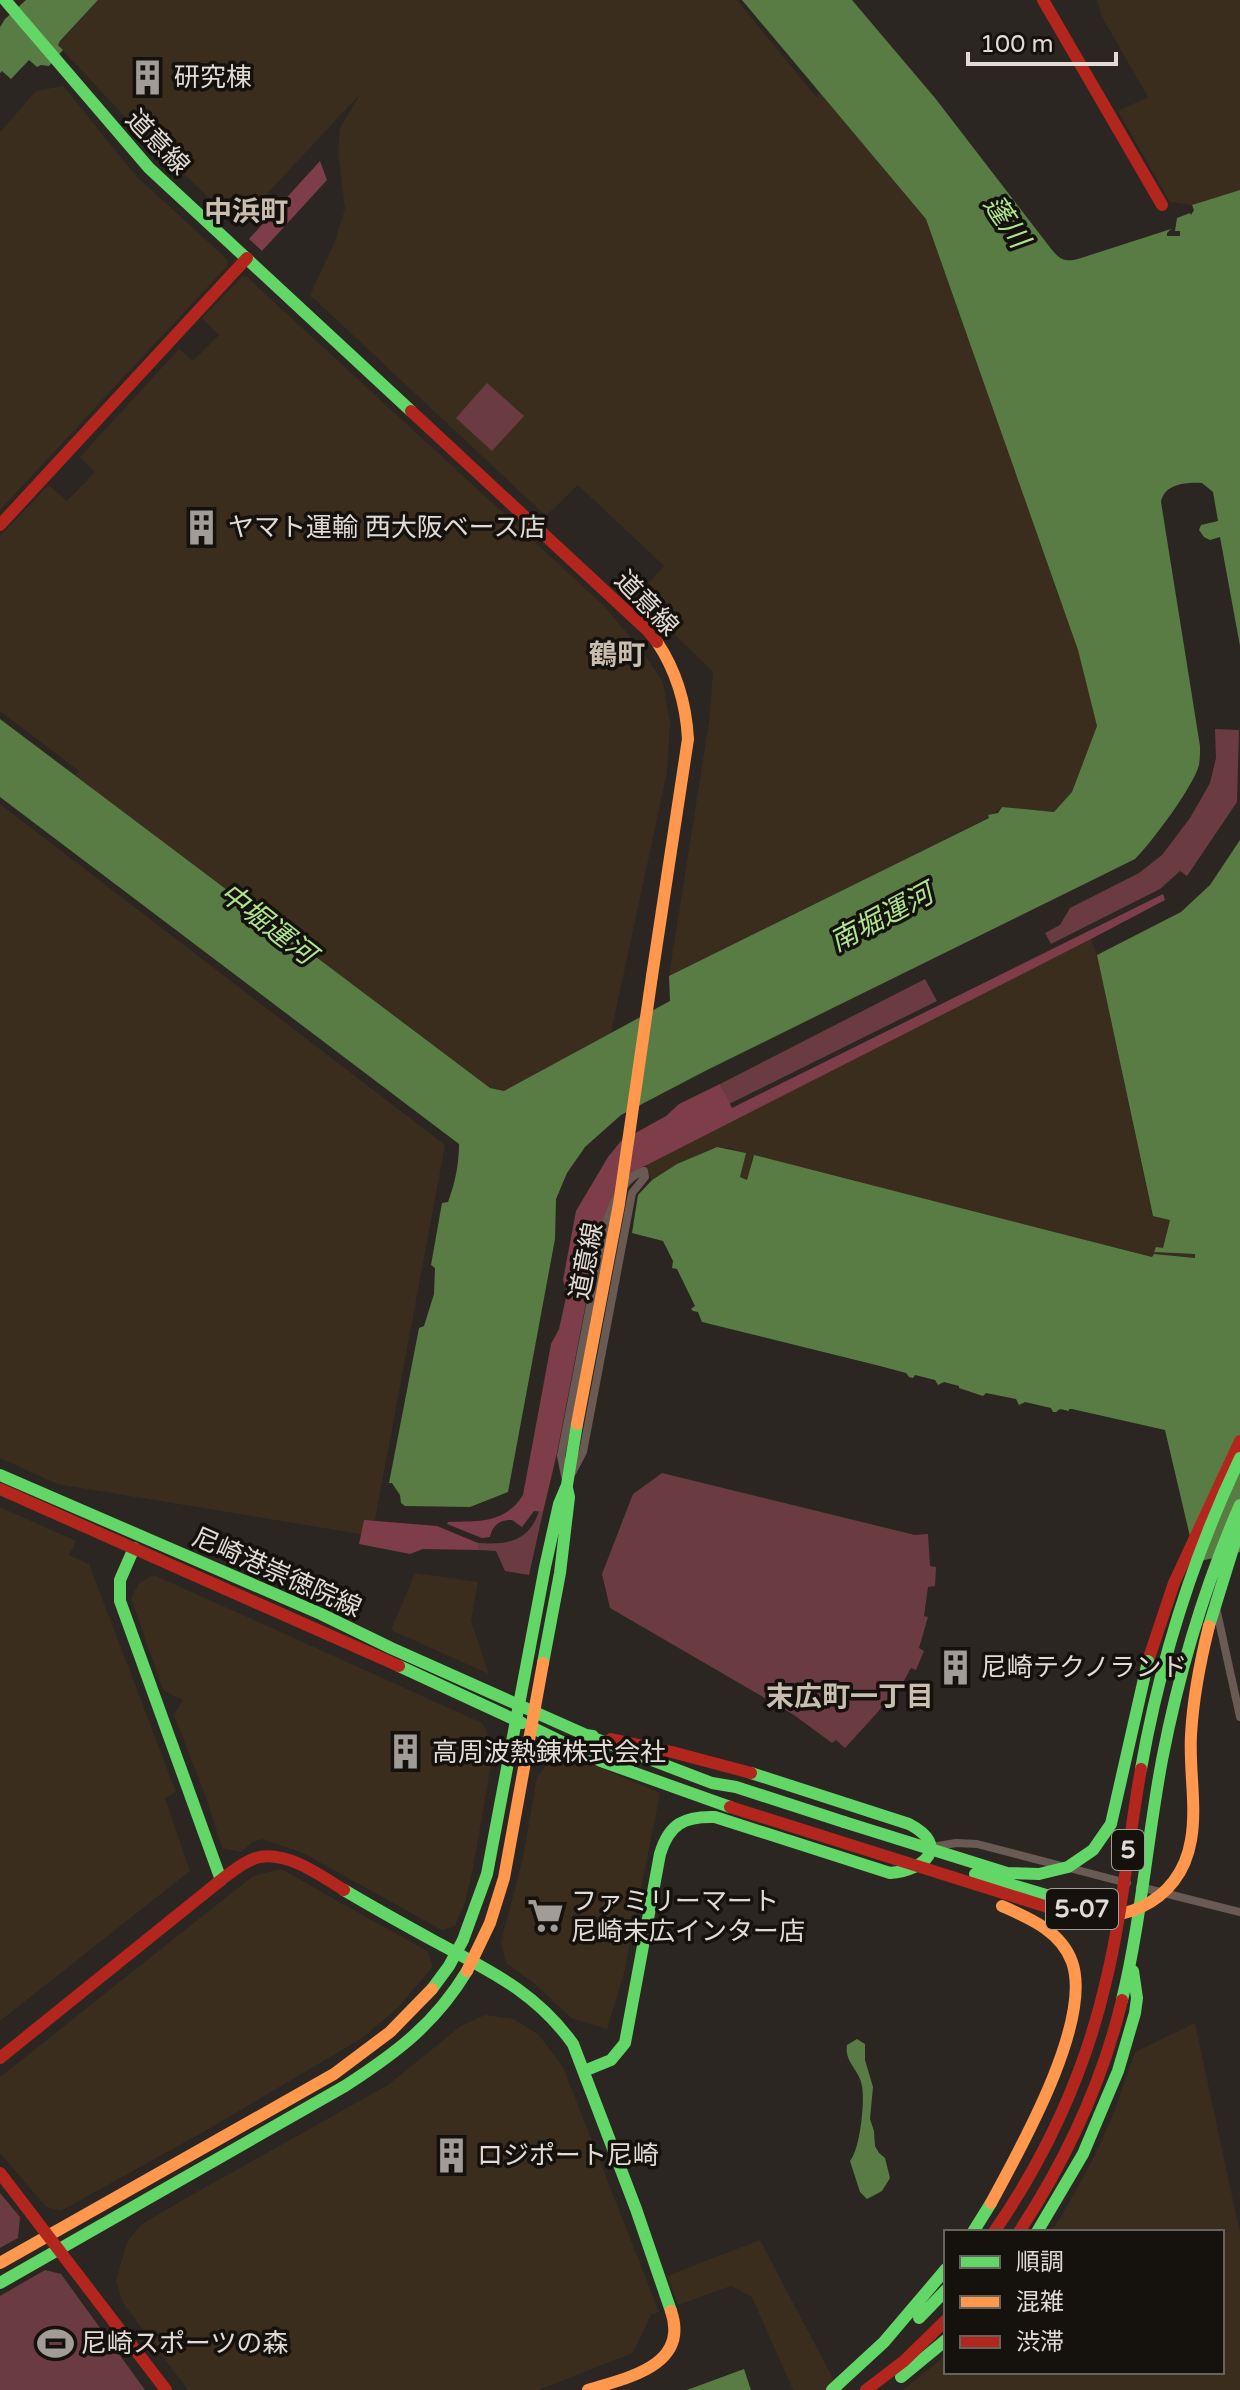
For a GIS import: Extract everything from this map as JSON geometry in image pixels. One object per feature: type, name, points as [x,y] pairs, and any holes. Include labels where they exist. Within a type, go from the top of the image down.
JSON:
[{"type":"main road","points":[[1043,0],[1162,205]]},
{"type":"main road","name":"道意線","points":[[0,2263],[334,2074],[376,2046],[425,2000],[458,1953],[476,1913],[487,1874],[548,1555],[559,1504],[567,1485],[619,1204],[688,739],[686,703],[675,672],[664,650],[647,630],[149,168],[8,4]]},
{"type":"main road","points":[[0,525],[247,258]]},
{"type":"main road","name":"5-07","points":[[533,1728],[601,1761],[1007,1873],[1026,1876],[1065,1869],[1083,1860],[1098,1846],[1111,1824],[1148,1661],[1160,1623],[1189,1548],[1240,1441]]},
{"type":"main road","name":"5","points":[[995,2230],[1045,2150],[1087,2050],[1107,1978],[1143,1756],[1159,1681],[1199,1552],[1240,1458]]},
{"type":"main road","name":"尼崎港崇徳院線","points":[[0,1475],[321,1614],[586,1735]]},
{"type":"main road","name":"道意線","points":[[0,2283],[345,2086],[412,2039],[437,2013],[473,1960],[498,1901],[560,1573],[569,1497],[567,1485]]},
{"type":"main road","name":"尼崎港崇徳院線","points":[[0,1489],[306,1623],[533,1728]]},
{"type":"main road","name":"5","points":[[1020,2230],[1050,2182],[1078,2127],[1094,2092],[1118,2021],[1134,1945],[1156,1795],[1175,1701],[1201,1607],[1240,1505]]},
{"type":"main road","name":"5-07","points":[[834,1840],[1075,1916],[1114,1918],[1143,1908],[1154,1900],[1176,1877],[1188,1851],[1192,1824],[1191,1733],[1197,1680],[1240,1526]]},
{"type":"main road","points":[[134,1548],[119,1584],[120,1601],[221,1880]]},
{"type":"main road","points":[[584,2071],[611,2060],[625,2043],[663,1840],[680,1822],[701,1815],[715,1817],[890,1873],[902,1874],[922,1865],[930,1856],[931,1846],[917,1828],[788,1784],[646,1745],[586,1735]]},
{"type":"main road","name":"5-07","points":[[586,1735],[712,1783],[733,1797],[946,1887],[1031,1917],[1057,1937],[1074,1966],[1078,1991],[1076,2019],[1010,2169],[974,2230]]},
{"type":"main road","name":"5-07","points":[[733,1797],[1063,1900],[1096,1918],[1120,1944],[1136,1984],[1131,2031],[1095,2129],[1038,2230]]},
{"type":"main road","points":[[0,2058],[221,1880],[248,1860],[259,1856],[289,1860],[473,1960],[538,2001],[568,2037],[584,2071],[667,2293],[676,2329],[670,2351],[655,2366],[588,2390]]},
{"type":"main road","points":[[0,2173],[166,2390]]},
{"type":"main road","points":[[832,2390],[884,2342],[944,2271]]},
{"type":"main road","points":[[832,2390],[890,2344],[944,2292]]},
{"type":"main road","points":[[866,2390],[904,2361],[944,2322]]},
{"type":"main road","points":[[883,2390],[944,2342]]},
{"type":"street","points":[[644,1171],[645,1177],[632,1193],[626,1217],[583,1452],[567,1485],[561,1456],[606,1223],[614,1200],[636,1173],[644,1171]]},
{"type":"street","points":[[1208,1572],[1240,1717]]},
{"type":"street","points":[[931,1846],[977,1844],[1240,1912]]},
{"type":"shaded area","points":[[98,0],[737,0],[816,97],[820,93],[926,219],[1078,650],[1097,726],[1072,792],[1054,812],[1002,807],[989,817],[669,976],[709,722],[713,672],[636,597],[664,566],[578,485],[546,516],[310,295],[334,244],[345,209],[338,152],[340,128],[361,93],[238,225],[136,129],[58,45]]},
{"type":"shaded area","points":[[1097,0],[1240,0],[1240,190],[1192,205],[1170,202],[1118,111],[1148,97],[1102,17]]},
{"type":"shaded area","points":[[63,86],[137,177],[228,260],[227,266],[0,510],[0,132],[36,91]]},
{"type":"shaded area","points":[[320,161],[327,180],[262,251],[249,239]]},
{"type":"shaded area","points":[[242,277],[247,277],[602,604],[640,648],[663,682],[670,723],[667,772],[611,1033],[504,1091],[490,1088],[431,1045],[75,776],[79,771],[0,711],[0,536],[49,485],[67,501],[95,472],[80,457],[179,349],[193,361],[219,335],[202,318]]},
{"type":"shaded area","points":[[487,383],[524,416],[492,451],[456,418]]},
{"type":"shaded area","points":[[1215,729],[1239,730],[1237,802],[1187,876],[1180,871],[1160,889],[1051,944],[1045,933],[1060,925],[1070,908],[1139,873],[1162,855],[1190,818],[1210,783],[1216,758]]},
{"type":"shaded area","points":[[0,804],[445,1145],[372,1536],[57,1484],[0,1458]]},
{"type":"shaded area","points":[[1163,894],[1165,900],[1091,939],[633,1172],[618,1188],[601,1225],[543,1512],[534,1511],[522,1527],[512,1520],[500,1522],[490,1537],[482,1538],[447,1524],[499,1516],[523,1495],[551,1344],[559,1329],[567,1293],[563,1280],[576,1211],[621,1141],[666,1116],[679,1104],[720,1084],[732,1108]]},
{"type":"shaded area","points":[[1091,939],[1097,955],[1152,1215],[1170,1219],[1163,1249],[1154,1252],[1196,1254],[1196,1258],[1154,1254],[1153,1257],[753,1156],[747,1180],[740,1178],[746,1153],[728,1148],[716,1147],[677,1164],[652,1180],[644,1165]]},
{"type":"shaded area","points":[[925,979],[937,1001],[729,1104],[720,1084]]},
{"type":"shaded area","points":[[662,1473],[915,1535],[928,1534],[930,1566],[936,1567],[935,1586],[928,1587],[924,1616],[928,1617],[919,1648],[924,1651],[916,1670],[911,1668],[896,1695],[892,1693],[845,1748],[610,1608],[602,1574],[633,1494]]},
{"type":"shaded area","points":[[0,1507],[76,1541],[69,1555],[89,1564],[176,1792],[165,1798],[190,1871],[0,2021]]},
{"type":"shaded area","points":[[539,1511],[543,1512],[529,1575],[505,1571],[496,1551],[478,1550],[478,1543],[507,1542],[523,1535]]},
{"type":"shaded area","points":[[364,1520],[437,1526],[478,1543],[478,1550],[423,1549],[410,1554],[359,1544]]},
{"type":"shaded area","points":[[415,1573],[478,1582],[471,1621],[489,1674],[391,1630]]},
{"type":"shaded area","points":[[154,1575],[482,1723],[494,1747],[473,1868],[465,1902],[455,1926],[442,1930],[301,1852],[262,1839],[241,1852],[222,1848],[174,1715],[183,1700],[163,1690],[131,1598],[139,1583]]},
{"type":"shaded area","points":[[558,1750],[660,1793],[624,1973],[607,2029],[571,2018],[535,1984],[506,1963],[501,1942],[523,1858],[537,1777]]},
{"type":"shaded area","points":[[281,1869],[427,1951],[433,1966],[398,2008],[359,2040],[61,2211],[46,2207],[0,2153],[0,2077],[253,1876]]},
{"type":"shaded area","name":"ロジポート尼崎","points":[[485,2015],[514,2019],[539,2035],[563,2067],[659,2312],[651,2315],[633,2353],[538,2390],[188,2390],[123,2303],[116,2281],[127,2242],[142,2224],[388,2085],[461,2026]]},
{"type":"shaded area","points":[[1195,2023],[1240,2233],[1240,2390],[903,2390],[944,2357],[944,2374],[1224,2374],[1224,2230],[1052,2230],[1093,2159],[1115,2110],[1135,2052]]},
{"type":"shaded area","points":[[0,2193],[20,2217],[18,2238],[0,2248]]},
{"type":"shaded area","points":[[760,2240],[839,2390],[793,2390],[752,2297],[731,2286],[678,2305],[667,2276]]},
{"type":"shaded area","name":"尼崎スポーツの森","points":[[45,2270],[61,2274],[145,2390],[0,2390],[0,2296]]},
{"type":"water","points":[[26,0],[98,0],[60,41],[58,45],[63,50],[49,66],[37,67],[29,60],[11,79],[2,71],[0,73],[0,27]]},
{"type":"water","points":[[742,0],[852,0],[935,98],[1052,250],[1064,259],[1078,259],[1171,229],[1167,236],[1180,236],[1180,231],[1175,231],[1177,218],[1191,215],[1194,210],[1192,205],[1240,190],[1240,646],[1220,537],[1210,540],[1199,530],[1201,525],[1218,521],[1213,492],[1202,483],[1177,485],[1166,491],[1161,502],[1200,756],[1189,787],[1161,828],[1135,859],[621,1115],[585,1147],[567,1173],[556,1199],[555,1239],[508,1492],[470,1507],[405,1506],[392,1483],[389,1483],[419,1328],[424,1326],[434,1294],[435,1268],[431,1265],[442,1203],[448,1202],[455,1181],[459,1144],[0,797],[0,719],[490,1088],[504,1091],[670,1001],[669,976],[989,818],[988,815],[998,813],[1002,807],[1054,812],[1072,792],[1097,726],[1078,650],[926,219]]},
{"type":"water","points":[[1240,840],[1240,1552],[1196,1562],[1165,1430],[1072,1409],[1053,1412],[1051,1408],[1025,1402],[1019,1405],[1016,1399],[986,1393],[983,1396],[944,1382],[938,1385],[935,1380],[915,1375],[913,1378],[880,1366],[702,1322],[698,1312],[691,1309],[695,1306],[677,1269],[672,1268],[673,1261],[663,1241],[632,1233],[638,1195],[652,1180],[677,1164],[717,1147],[746,1153],[740,1177],[747,1180],[754,1155],[1152,1257],[1154,1254],[1195,1258],[1195,1254],[1154,1252],[1156,1247],[1163,1248],[1170,1220],[1153,1216],[1097,955],[1181,912],[1210,885]]},
{"type":"water","points":[[857,2039],[865,2044],[865,2060],[873,2087],[870,2119],[875,2146],[885,2158],[890,2178],[882,2191],[867,2199],[860,2192],[850,2161],[859,2136],[863,2093],[861,2080],[848,2056],[847,2045]]},
{"type":"water","points":[[744,2369],[751,2390],[687,2390]]},
{"type":"traffic: fast","points":[[5,0],[149,168],[411,411]]},
{"type":"traffic: fast","points":[[432,1989],[463,1940],[487,1874],[545,1567],[559,1504],[567,1485],[577,1424]]},
{"type":"traffic: fast","points":[[1141,1769],[1158,1689],[1180,1610],[1207,1533],[1240,1458]]},
{"type":"traffic: fast","points":[[0,1475],[593,1736]]},
{"type":"traffic: fast","points":[[543,1663],[560,1573],[569,1497],[567,1488]]},
{"type":"traffic: fast","points":[[1122,2000],[1162,1760],[1176,1695],[1204,1599],[1240,1505]]},
{"type":"traffic: fast","points":[[1209,1626],[1240,1526]]},
{"type":"traffic: fast","points":[[134,1548],[120,1580],[120,1601],[221,1880]]},
{"type":"traffic: fast","points":[[844,1822],[1007,1873],[1039,1874],[1068,1867],[1093,1850],[1111,1824],[1148,1661]]},
{"type":"traffic: fast","points":[[399,1666],[522,1723]]},
{"type":"traffic: fast","points":[[533,1728],[601,1761],[730,1807]]},
{"type":"traffic: fast","points":[[586,1735],[712,1783],[736,1787],[844,1822]]},
{"type":"traffic: fast","points":[[584,2071],[611,2060],[625,2043],[660,1854],[668,1835],[679,1824],[695,1818],[715,1817],[890,1873],[914,1867],[928,1856],[931,1848],[929,1841],[909,1824],[751,1773]]},
{"type":"traffic: fast","points":[[975,1874],[1063,1900],[1092,1915]]},
{"type":"traffic: fast","points":[[344,1890],[511,1984],[544,2010],[573,2044],[671,2311]]},
{"type":"traffic: fast","points":[[0,2283],[364,2074],[428,2022],[467,1971]]},
{"type":"traffic: fast","points":[[1038,2230],[1083,2154],[1118,2071],[1135,2013],[1137,1998],[1133,1971]]},
{"type":"traffic: fast","points":[[974,2230],[991,2203]]},
{"type":"traffic: fast","points":[[832,2390],[884,2342],[944,2271]]},
{"type":"traffic: fast","points":[[919,2318],[944,2292]]},
{"type":"traffic: fast","points":[[901,2377],[944,2342]]},
{"type":"traffic: slow","points":[[652,976],[688,739],[679,688],[657,642]]},
{"type":"traffic: slow","points":[[577,1424],[619,1204],[652,976]]},
{"type":"traffic: slow","points":[[1057,1910],[1101,1916],[1122,1914],[1142,1907],[1174,1881],[1184,1863],[1193,1827],[1193,1707],[1209,1626]]},
{"type":"traffic: slow","points":[[467,1971],[490,1923],[504,1878],[543,1663]]},
{"type":"traffic: slow","points":[[991,2203],[1050,2084],[1072,2017],[1076,1987],[1072,1962],[1060,1942],[1043,1927],[1002,1906]]},
{"type":"traffic: slow","points":[[0,2263],[334,2074],[390,2032],[432,1989]]},
{"type":"traffic: slow","points":[[588,2390],[636,2374],[663,2357],[671,2345],[674,2330],[671,2311]]},
{"type":"traffic: jam","points":[[1043,0],[1162,205]]},
{"type":"traffic: jam","points":[[0,525],[247,258]]},
{"type":"traffic: jam","points":[[411,411],[657,642]]},
{"type":"traffic: jam","points":[[1148,1661],[1174,1583],[1240,1441]]},
{"type":"traffic: jam","points":[[0,1489],[399,1666]]},
{"type":"traffic: jam","points":[[611,1739],[751,1773]]},
{"type":"traffic: jam","points":[[995,2230],[1047,2143],[1087,2048],[1112,1955],[1141,1769]]},
{"type":"traffic: jam","points":[[730,1807],[1057,1910]]},
{"type":"traffic: jam","points":[[0,2058],[221,1880],[250,1861],[260,1857],[282,1858],[304,1866],[344,1890]]},
{"type":"traffic: jam","points":[[1020,2230],[1081,2120],[1104,2062],[1122,2000]]},
{"type":"traffic: jam","points":[[0,2173],[166,2390]]},
{"type":"traffic: jam","points":[[866,2390],[904,2361],[944,2322]]},
{"type":"place","name":"研究棟","points":[[148,77]]},
{"type":"place","name":"ヤマト運輸 西大阪ベース店","points":[[202,527]]},
{"type":"place","name":"尼崎テクノランド","points":[[955,1667]]},
{"type":"place","name":"高周波熱錬株式会社","points":[[406,1752]]},
{"type":"place","name":"ファミリーマート 尼崎末広インター店","points":[[545,1916]]},
{"type":"place","name":"ロジポート尼崎","points":[[451,2155]]},
{"type":"place","name":"尼崎スポーツの森","points":[[55,2343]]},
{"type":"district","name":"中浜町","points":[[246,211]]},
{"type":"district","name":"鶴町","points":[[617,654]]},
{"type":"district","name":"末広町一丁目","points":[[850,1696]]},
{"type":"water label","name":"蓬川","points":[[1007,221]]},
{"type":"water label","name":"南堀運河","points":[[881,917]]},
{"type":"water label","name":"中堀運河","points":[[268,923]]}]
